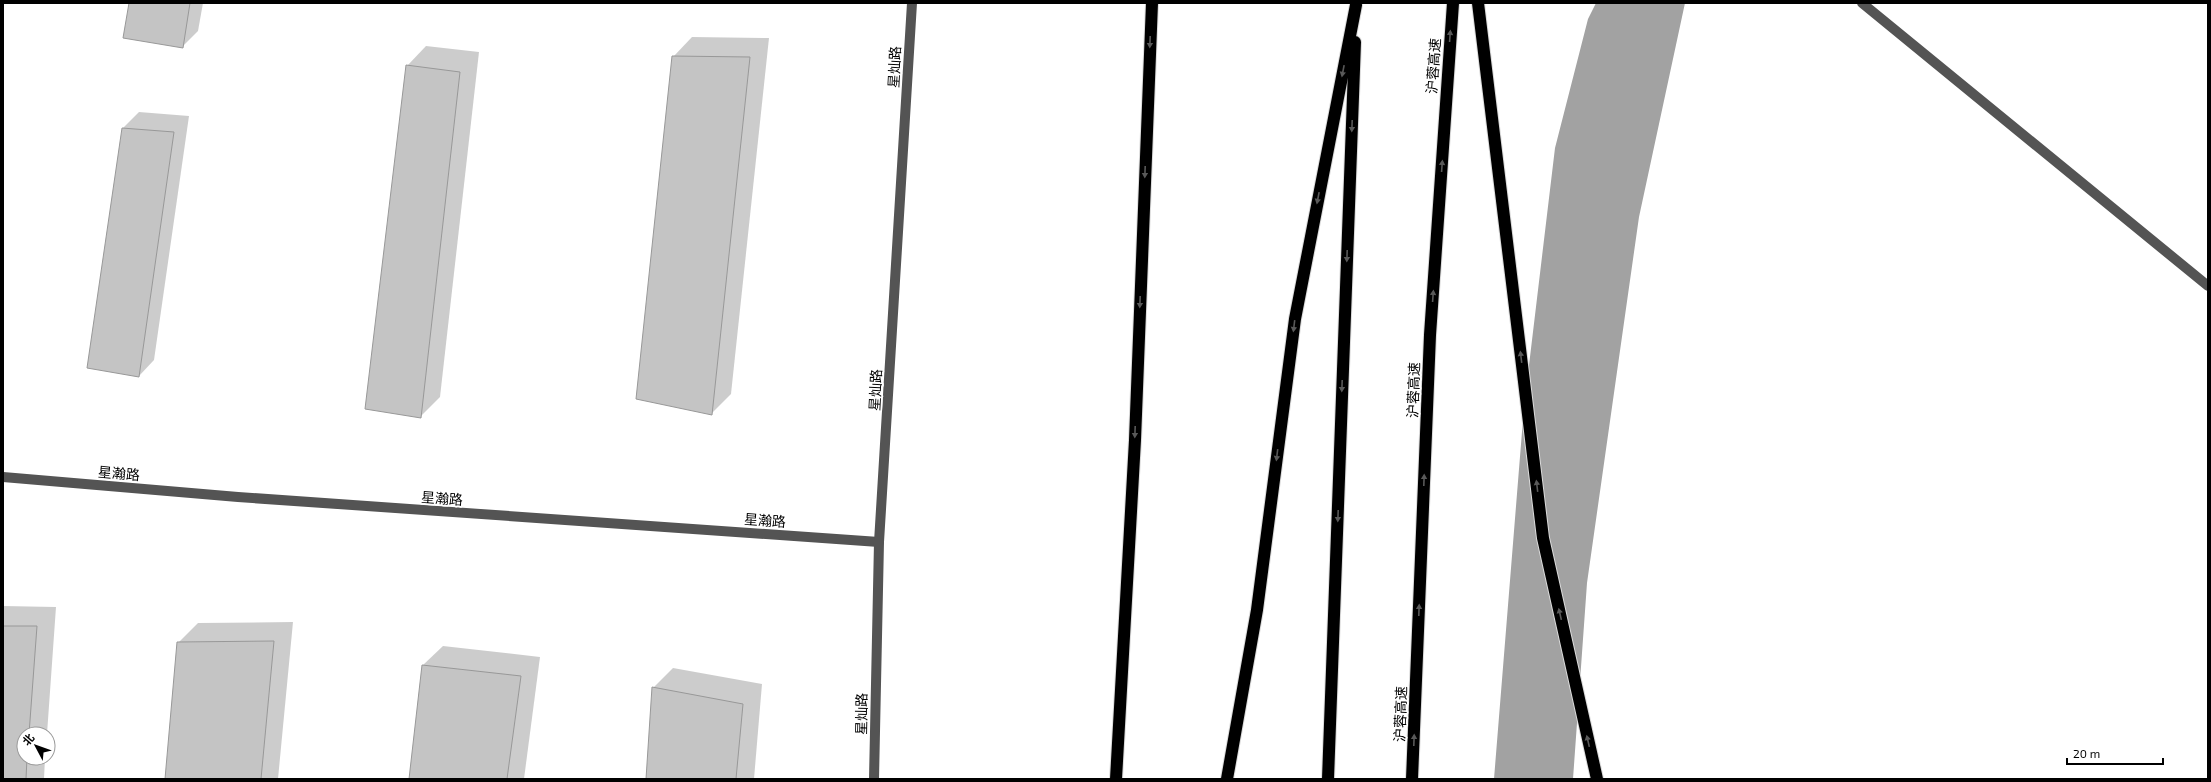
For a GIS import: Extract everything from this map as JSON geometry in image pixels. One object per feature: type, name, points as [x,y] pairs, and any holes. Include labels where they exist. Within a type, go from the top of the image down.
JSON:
[{"type":"highway","points":[[1116,779],[1135,440],[1152,3]]},
{"type":"highway","name":"沪蓉高速","points":[[1412,779],[1430,335],[1453,3]]},
{"type":"highway","points":[[1478,3],[1543,538],[1597,779]]},
{"type":"highway","points":[[1227,779],[1257,610],[1295,319],[1356,4]]},
{"type":"highway","points":[[1328,779],[1356,4]]},
{"type":"street","name":"星灿路","points":[[874,779],[879,542],[912,3]]},
{"type":"street","points":[[1862,3],[2208,286]]},
{"type":"street","name":"星瀚路","points":[[3,477],[238,498],[879,542]]},
{"type":"shaded area","points":[[1596,3],[1685,3],[1639,217],[1587,583],[1573,779],[1494,779],[1524,407],[1555,148],[1588,19]]},
{"type":"building","points":[[129,3],[190,3],[183,48],[123,38]]},
{"type":"building","points":[[672,56],[750,57],[712,415],[636,399]]},
{"type":"building","points":[[406,65],[460,72],[421,418],[365,409]]},
{"type":"building","points":[[122,128],[174,132],[139,377],[87,368]]},
{"type":"building","points":[[3,626],[37,626],[30,726],[16,726],[16,766],[27,766],[26,779],[3,779]]},
{"type":"building","points":[[274,641],[261,779],[165,779],[177,642]]},
{"type":"building","points":[[422,665],[521,676],[507,779],[409,779]]},
{"type":"building","points":[[652,687],[743,704],[736,779],[646,779]]}]
